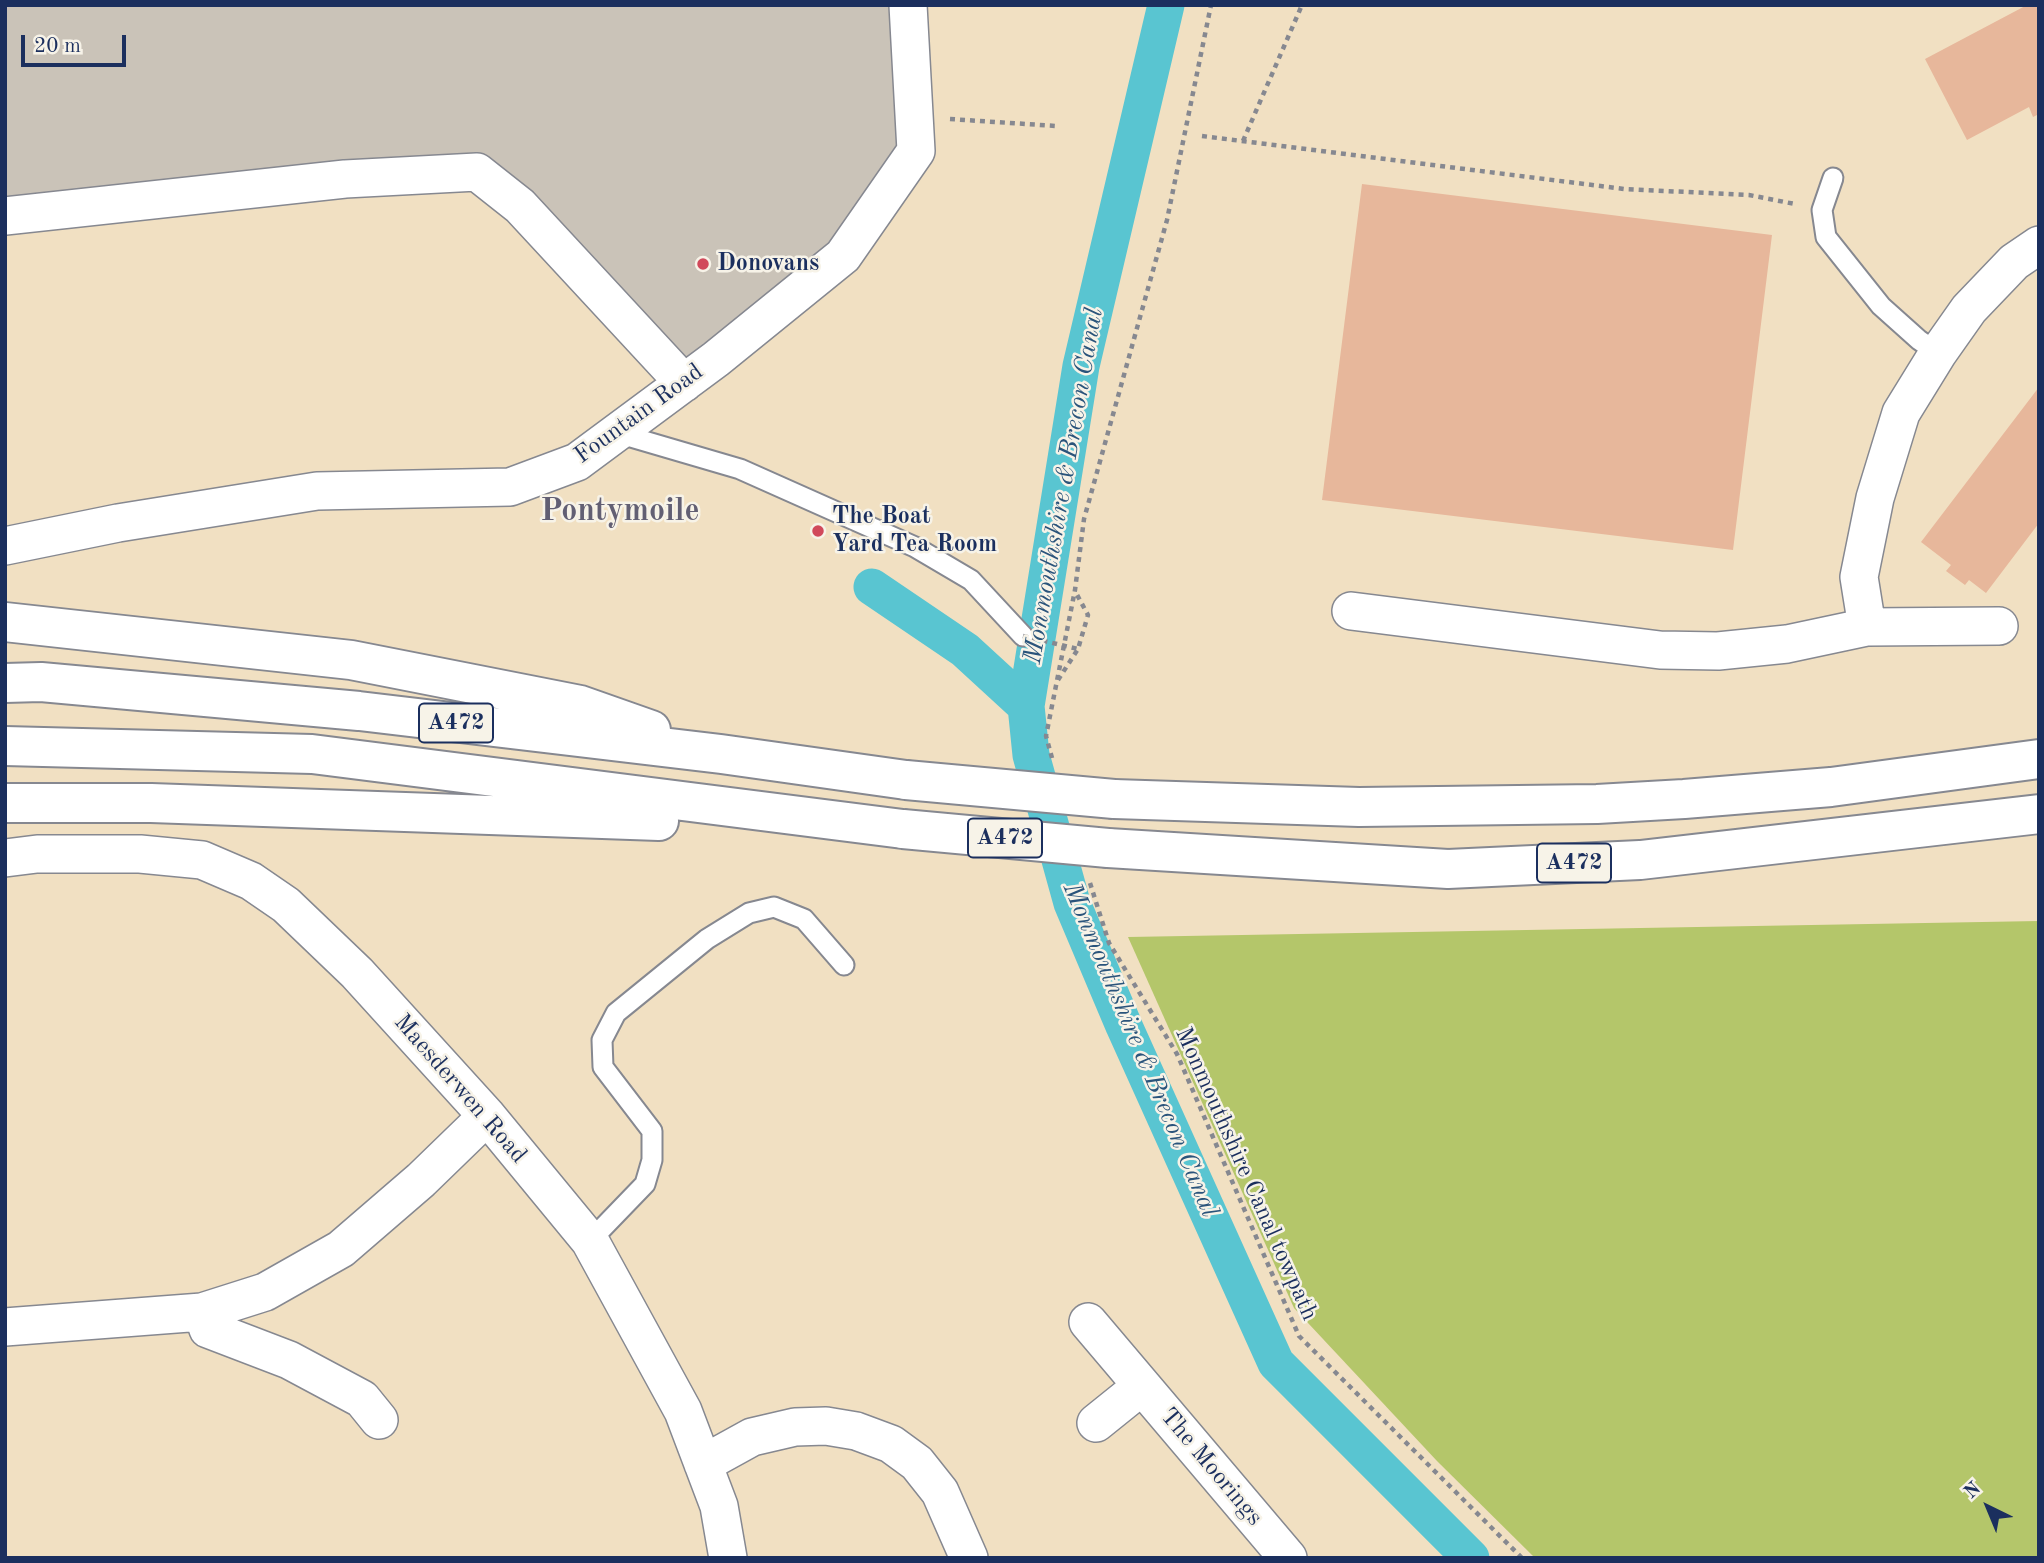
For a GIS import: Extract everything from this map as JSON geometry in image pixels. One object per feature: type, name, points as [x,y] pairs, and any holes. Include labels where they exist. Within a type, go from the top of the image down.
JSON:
[{"type":"main road","points":[[5,622],[351,660],[580,705],[721,754]]},
{"type":"main road","name":"A472","points":[[5,683],[41,682],[359,711],[721,754],[906,780],[1114,799],[1359,807],[1597,804],[1831,787],[2039,759]]},
{"type":"main road","name":"A472","points":[[5,746],[312,754],[903,829],[1098,861],[1448,869],[1640,860],[2039,814]]},
{"type":"main road","points":[[5,803],[151,803],[903,829]]},
{"type":"street","name":"Fountain Road","points":[[5,546],[118,523],[317,491],[510,487],[577,462],[684,383],[843,256],[916,151],[908,5]]},
{"type":"street","points":[[5,216],[345,179],[477,172],[520,206],[684,383]]},
{"type":"street","points":[[1867,627],[1858,577],[1875,498],[1901,413],[1969,309],[2014,262],[2039,245]]},
{"type":"street","points":[[1351,611],[1660,650],[1718,651],[1787,644],[1867,627],[1999,626]]},
{"type":"street","name":"Maesderwen Road","points":[[5,858],[37,854],[140,854],[202,860],[251,881],[286,905],[356,973],[487,1116],[590,1241],[683,1411],[719,1506],[728,1558]]},
{"type":"street","points":[[5,1327],[202,1312],[265,1292],[341,1249],[421,1180],[487,1116]]},
{"type":"street","points":[[202,1312],[208,1329],[289,1360],[362,1399],[379,1420]]},
{"type":"street","name":"The Moorings","points":[[1088,1322],[1279,1555]]},
{"type":"street","name":"The Moorings","points":[[1096,1423],[1142,1386]]},
{"type":"street","points":[[703,1464],[752,1437],[795,1427],[826,1426],[856,1431],[891,1444],[917,1463],[940,1492],[969,1558]]},
{"type":"lane","points":[[1833,178],[1822,210],[1826,237],[1881,306],[1938,353]]},
{"type":"lane","points":[[617,433],[740,469],[915,547],[971,580],[1023,636]]},
{"type":"lane","points":[[590,1241],[645,1184],[652,1160],[652,1131],[603,1067],[602,1040],[616,1013],[707,939],[748,913],[774,907],[804,919],[844,965]]},
{"type":"path","points":[[1053,761],[1046,736],[1075,590],[1084,519],[1167,220],[1211,5]]},
{"type":"path","points":[[1243,141],[1302,5]]},
{"type":"path","points":[[914,117],[1056,126]]},
{"type":"path","points":[[1202,136],[1624,189],[1749,195],[1822,210]]},
{"type":"path","points":[[1055,685],[1078,649],[1088,615],[1075,590]]},
{"type":"path","points":[[1023,636],[1078,649]]},
{"type":"path","name":"Monmouthshire Canal towpath","points":[[1098,861],[1109,943],[1177,1054],[1298,1336],[1522,1558]]},
{"type":"shaded area","points":[[5,5],[908,5],[916,151],[843,256],[684,383],[477,172],[5,216]]},
{"type":"green space","points":[[2039,921],[2039,1558],[1535,1558],[1437,1461],[1294,1308],[1128,937]]},
{"type":"building","points":[[2027,5],[2039,5],[2039,114],[2033,117],[2029,107],[1967,140],[1925,59]]},
{"type":"building","points":[[1362,184],[1772,235],[1733,550],[1322,500]]},
{"type":"building","points":[[2039,387],[2039,523],[1986,593],[1969,580],[1965,585],[1946,571],[1951,565],[1921,542]]},
{"type":"waterway","name":"Monmouthshire & Brecon Canal","points":[[1166,5],[1081,366],[1026,706],[1031,755],[1072,903],[1124,1026],[1276,1363],[1471,1558]]},
{"type":"waterway","points":[[872,587],[965,650],[1026,706]]},
{"type":"place","name":"Donovans","points":[[703,264]]},
{"type":"place","name":"The Boat Yard Tea Room","points":[[818,531]]},
{"type":"district","name":"Pontymoile","points":[[620,512]]}]
